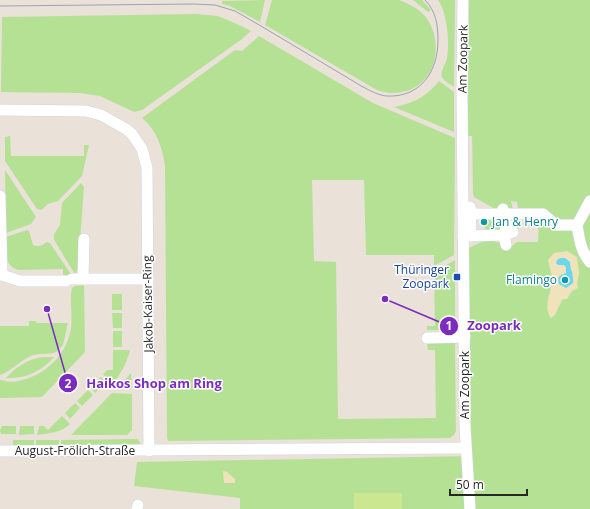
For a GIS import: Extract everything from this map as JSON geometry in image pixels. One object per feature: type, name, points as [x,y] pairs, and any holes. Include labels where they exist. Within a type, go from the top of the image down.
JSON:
[{"type":"street","name":"Am Zoopark","points":[[464,0],[462,92],[467,236],[462,448],[470,509]]},
{"type":"street","name":"Jakob-Kaiser-Ring","points":[[0,110],[86,110],[101,115],[126,129],[132,134],[142,149],[147,168],[149,451]]},
{"type":"street","name":"Am Zoopark","points":[[467,214],[470,195]]},
{"type":"street","points":[[0,196],[1,275],[20,281],[148,279]]},
{"type":"street","points":[[590,200],[577,225],[581,245],[590,262]]},
{"type":"street","points":[[467,214],[507,212],[543,214],[556,225],[577,225]]},
{"type":"street","points":[[467,236],[508,238],[507,212]]},
{"type":"street","points":[[74,280],[84,239]]},
{"type":"street","points":[[427,338],[465,337]]},
{"type":"street","points":[[149,451],[462,448]]},
{"type":"street","name":"August-Frölich-Straße","points":[[0,451],[149,451]]},
{"type":"green space","points":[[265,0],[260,22],[230,6],[222,4],[222,1]]},
{"type":"green space","points":[[272,0],[399,0],[413,6],[422,13],[432,28],[435,41],[435,54],[432,66],[427,77],[418,86],[406,91],[392,93],[377,90],[265,25]]},
{"type":"green space","points":[[413,0],[422,0],[431,10],[428,12]]},
{"type":"green space","points":[[438,0],[455,0],[454,87],[442,77],[448,52],[448,36],[444,12]]},
{"type":"green space","points":[[468,0],[590,0],[590,509],[240,509],[240,498],[134,486],[137,462],[471,456],[468,246],[469,248],[490,240],[512,246],[517,242],[538,242],[539,219],[520,219],[517,202],[511,201],[513,209],[495,209],[474,197],[473,194],[472,136],[468,136]]},
{"type":"green space","points":[[196,14],[218,16],[251,31],[142,110],[134,112],[100,96],[79,93],[1,92],[2,17]]},
{"type":"green space","points":[[259,36],[373,103],[455,138],[454,255],[434,266],[434,255],[366,255],[364,180],[312,180],[314,261],[336,262],[338,419],[436,418],[435,350],[428,350],[427,343],[455,343],[456,431],[450,438],[168,441],[165,166],[158,139],[152,128],[142,118],[235,50],[242,51]]},
{"type":"green space","points":[[439,81],[454,92],[454,132],[394,107],[414,101],[429,91]]},
{"type":"green space","points":[[10,136],[11,156],[84,156],[84,145],[89,145],[82,176],[58,201],[48,204],[41,210],[37,209],[5,161],[5,137]]},
{"type":"green space","points":[[5,170],[36,217],[31,224],[6,233]]},
{"type":"green space","points":[[81,183],[84,187],[78,269],[75,274],[54,240],[54,234],[60,225],[62,203]]},
{"type":"green space","points":[[488,218],[499,220],[504,225],[498,231],[490,233],[482,225],[483,221]]},
{"type":"green space","points":[[27,230],[29,231],[33,245],[39,246],[46,242],[50,243],[72,276],[63,276],[63,269],[18,270],[10,265],[6,257],[6,237]]},
{"type":"green space","points":[[455,260],[455,327],[451,330],[427,330],[427,326],[435,326],[434,272]]},
{"type":"green space","points":[[84,285],[85,352],[42,397],[0,398],[0,380],[14,382],[28,378],[46,369],[60,355],[69,338],[71,328],[72,288],[75,286]]},
{"type":"green space","points":[[112,294],[122,294],[122,310],[112,310]]},
{"type":"green space","points":[[112,313],[122,313],[122,328],[113,328]]},
{"type":"green space","points":[[29,321],[36,321],[36,323],[68,323],[63,345],[56,352],[37,354],[29,357],[9,371],[0,375],[0,326],[29,326]]},
{"type":"green space","points":[[113,331],[122,331],[122,347],[113,347]]},
{"type":"green space","points":[[113,350],[130,350],[119,376],[113,384],[103,374],[107,370],[113,370]]},
{"type":"green space","points":[[43,357],[54,357],[39,370],[33,373],[20,377],[6,378],[23,364]]},
{"type":"green space","points":[[131,373],[132,388],[119,388],[118,387]]},
{"type":"green space","points":[[101,377],[106,382],[95,393],[90,387]]},
{"type":"green space","points":[[88,390],[93,395],[82,406],[77,401]]},
{"type":"green space","points":[[112,393],[132,394],[132,430],[127,435],[71,435]]},
{"type":"green space","points":[[75,403],[80,408],[70,419],[65,413]]},
{"type":"green space","points":[[62,416],[70,424],[55,432],[37,435],[39,426],[44,426],[48,430]]},
{"type":"green space","points":[[2,426],[16,426],[16,434],[1,434],[0,430]]},
{"type":"green space","points":[[20,426],[34,426],[34,434],[19,435]]},
{"type":"green space","points":[[137,439],[140,444],[137,445],[61,446],[61,440]]},
{"type":"green space","points":[[13,440],[34,440],[34,446],[13,446]]},
{"type":"green space","points":[[36,440],[59,440],[59,446],[36,446]]},
{"type":"green space","points":[[354,493],[402,493],[402,509],[354,509]]},
{"type":"sand","points":[[567,251],[577,257],[579,273],[577,283],[578,288],[572,291],[567,299],[562,300],[555,315],[551,318],[547,309],[552,285],[552,275],[548,260],[554,253]],"holes":[[[570,262],[570,269],[573,274],[560,275],[566,273],[566,267],[564,265],[558,265]]]},
{"type":"sand","points":[[223,471],[227,472],[235,479],[235,483],[224,483]]},
{"type":"water","points":[[560,258],[565,258],[570,262],[573,277],[573,283],[566,288],[559,284],[558,281],[559,277],[566,273],[566,267],[564,265],[558,265],[556,263]]},
{"type":"tram line","points":[[0,6],[215,5],[235,11],[363,87],[377,94],[386,96],[409,92],[418,87],[431,72],[437,51],[438,29],[432,9],[425,0]]},
{"type":"place","name":"Jan & Henry","points":[[484,222]]},
{"type":"place","name":"Thüringer Zoopark","points":[[457,277]]},
{"type":"place","name":"Flamingo","points":[[565,280]]},
{"type":"place","name":"Zoopark","points":[[385,299]]},
{"type":"place","name":"Haikos Shop am Ring","points":[[47,309]]}]
